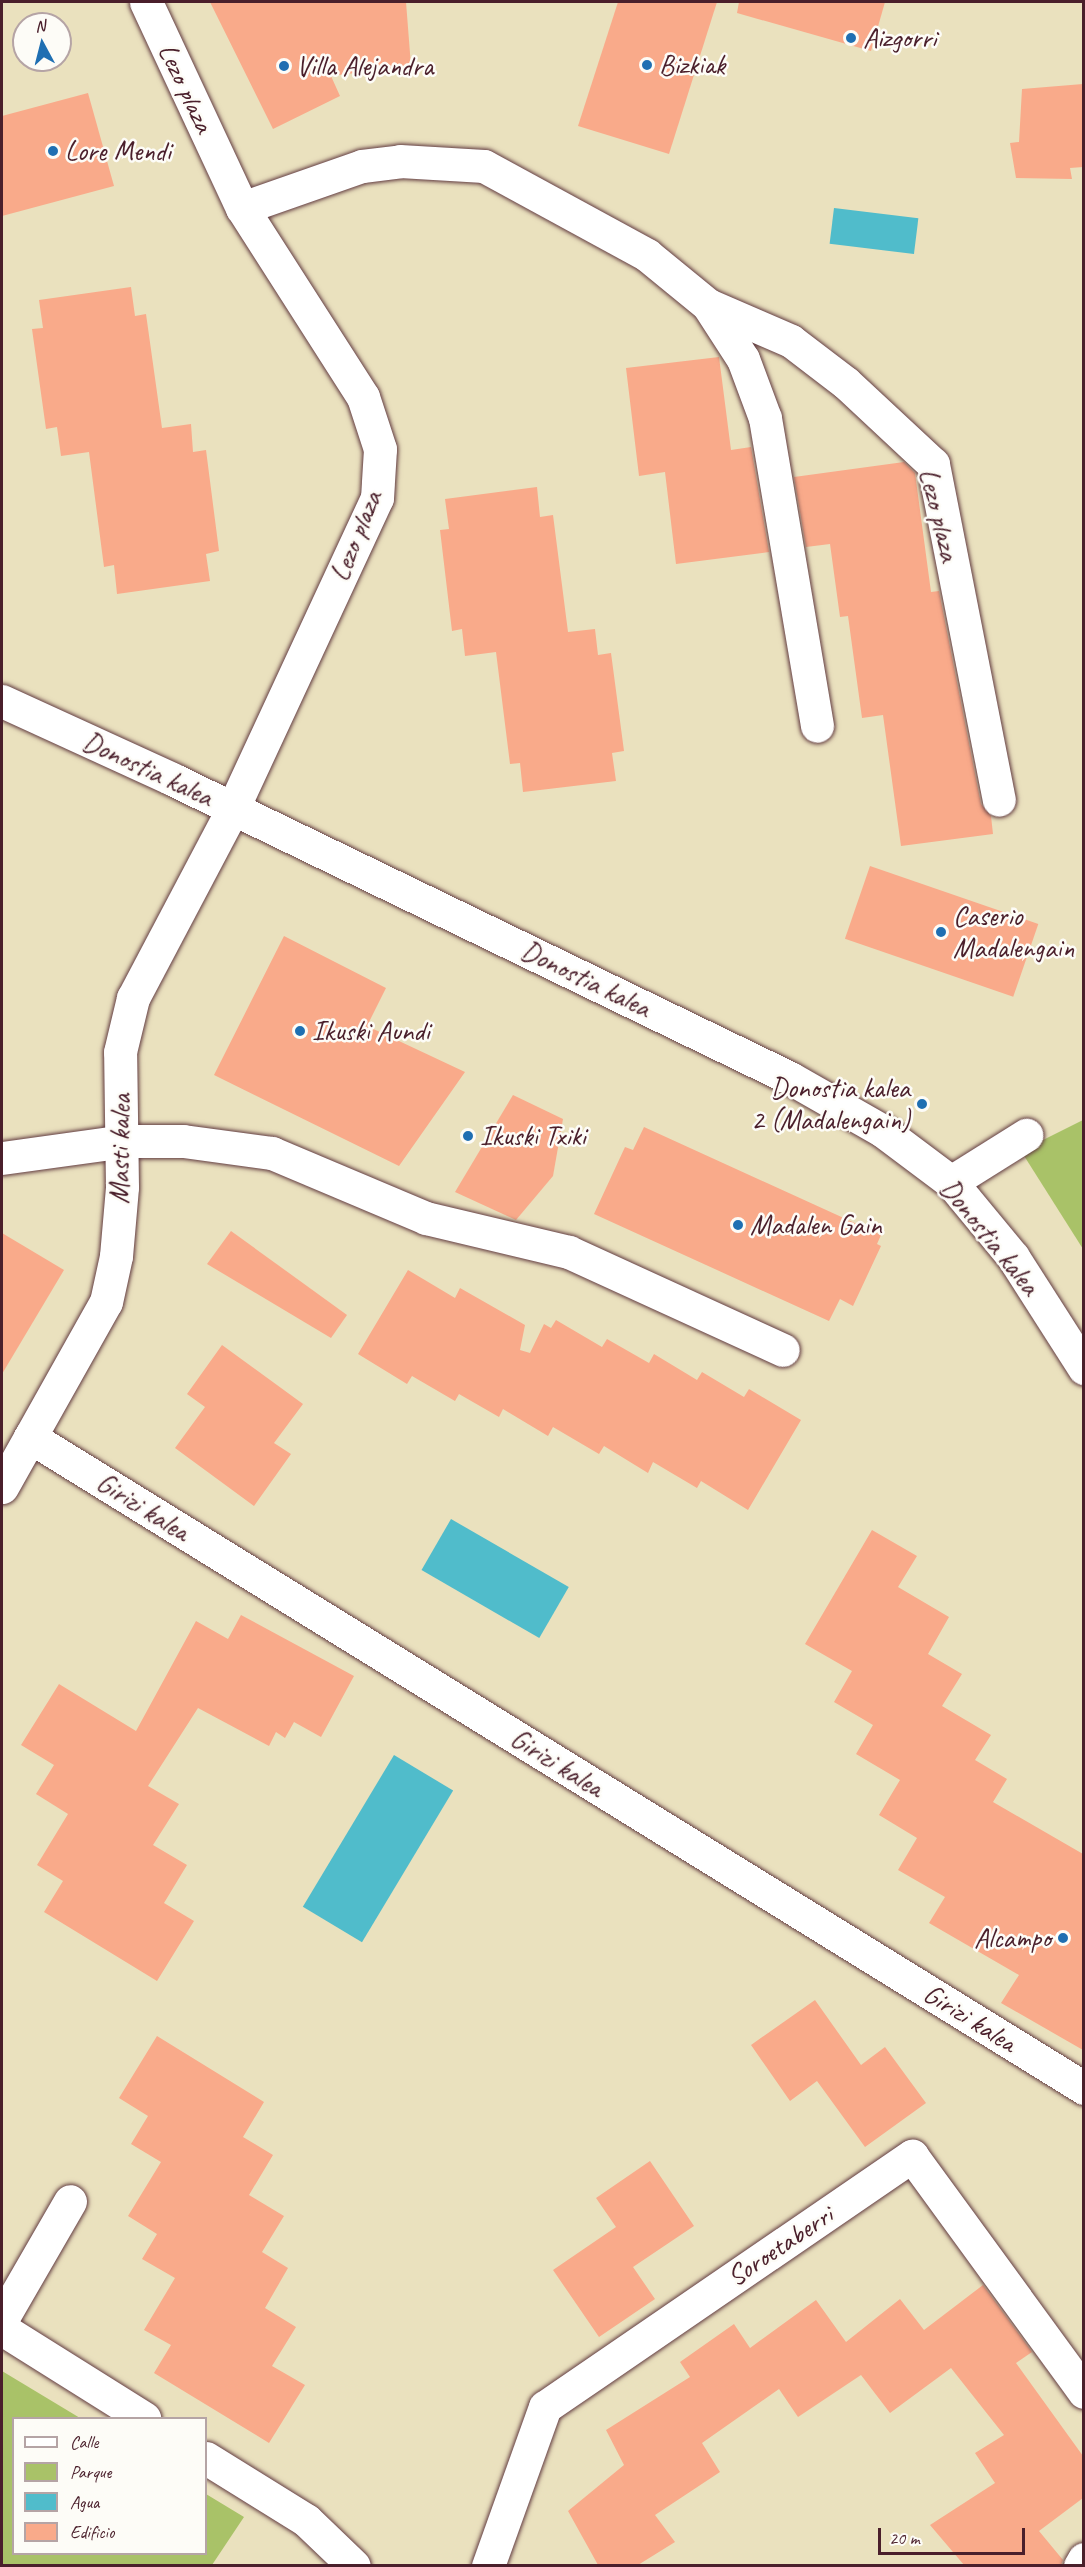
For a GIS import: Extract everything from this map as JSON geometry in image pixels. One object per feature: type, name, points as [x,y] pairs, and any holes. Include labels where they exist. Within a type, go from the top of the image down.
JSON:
[{"type":"street","name":"Lezo plaza","points":[[146,2],[242,208],[363,396],[380,449],[377,498],[233,808]]},
{"type":"street","name":"Lezo plaza","points":[[242,208],[362,166],[400,161],[484,166],[647,255],[708,305],[791,341],[846,383],[933,464],[999,800]]},
{"type":"street","name":"Lezo plaza","points":[[708,305],[743,359],[765,418],[817,726]]},
{"type":"street","name":"Donostia kalea","points":[[2,701],[233,808],[790,1078],[883,1131],[951,1182],[1013,1257],[1083,1368]]},
{"type":"street","name":"Masti kalea","points":[[2,1487],[106,1302],[116,1256],[124,1141],[120,1052],[133,998],[233,808]]},
{"type":"street","points":[[951,1182],[1026,1135]]},
{"type":"street","points":[[2,1158],[124,1141],[183,1141],[272,1154],[426,1218],[569,1252],[783,1350]]},
{"type":"street","name":"Girizi kalea","points":[[30,1437],[1083,2088]]},
{"type":"street","name":"Soroetaberri","points":[[488,2565],[545,2407],[912,2156],[1083,2392]]},
{"type":"street","points":[[2,2319],[70,2201]]},
{"type":"street","points":[[2,2329],[142,2417]]},
{"type":"street","points":[[207,2459],[306,2520],[354,2565]]},
{"type":"street","points":[[1080,2565],[1083,2559]]},
{"type":"green space","points":[[1083,1120],[1083,1249],[1021,1151]]},
{"type":"green space","points":[[2,2371],[78,2417],[12,2417],[12,2555],[207,2555],[207,2495],[244,2517],[212,2565],[2,2565]]},
{"type":"water","points":[[834,208],[918,218],[914,254],[830,244]]},
{"type":"water","points":[[451,1519],[569,1587],[539,1638],[421,1570]]},
{"type":"water","points":[[394,1755],[453,1791],[362,1942],[303,1907]]},
{"type":"building","name":"Villa Alejandra","points":[[210,2],[406,2],[411,66],[331,76],[340,96],[273,129]]},
{"type":"building","name":"Bizkiak","points":[[618,2],[717,2],[669,154],[578,126]]},
{"type":"building","name":"Aizgorri","points":[[739,2],[885,2],[871,51],[737,13]]},
{"type":"building","points":[[1083,84],[1083,167],[1070,168],[1072,179],[1016,178],[1010,143],[1019,142],[1022,89]]},
{"type":"building","name":"Lore Mendi","points":[[88,93],[114,186],[2,216],[2,116]]},
{"type":"building","points":[[131,287],[135,316],[146,314],[162,428],[191,424],[193,452],[206,450],[219,551],[206,554],[210,581],[117,594],[114,565],[104,567],[89,452],[61,456],[57,427],[46,429],[32,329],[43,328],[39,300]]},
{"type":"building","points":[[719,357],[731,450],[751,447],[769,552],[676,564],[665,472],[639,476],[626,368]]},
{"type":"building","points":[[904,462],[915,473],[931,592],[939,591],[981,804],[991,816],[993,834],[901,846],[883,715],[862,718],[848,616],[840,617],[830,544],[806,547],[794,477]]},
{"type":"building","points":[[537,487],[540,517],[553,515],[568,632],[595,629],[598,655],[611,653],[624,751],[612,753],[616,781],[523,792],[520,763],[510,764],[496,652],[465,656],[462,629],[452,631],[440,530],[449,529],[445,499]]},
{"type":"building","name":"Caserio Madalengain","points":[[870,866],[1038,924],[1013,997],[845,939]]},
{"type":"building","name":"Ikuski Aundi","points":[[284,936],[386,988],[367,1026],[465,1072],[399,1166],[214,1075]]},
{"type":"building","points":[[513,1095],[563,1119],[553,1176],[516,1220],[455,1192]]},
{"type":"building","name":"Madalen Gain","points":[[644,1127],[881,1235],[877,1244],[881,1246],[853,1306],[840,1299],[829,1321],[594,1214],[625,1147],[633,1150]]},
{"type":"building","points":[[231,1231],[347,1315],[331,1338],[207,1264]]},
{"type":"building","points":[[2,1233],[64,1270],[2,1374]]},
{"type":"building","points":[[408,1270],[455,1298],[460,1288],[525,1325],[520,1350],[530,1353],[544,1324],[551,1328],[556,1320],[602,1347],[607,1339],[649,1363],[654,1354],[697,1380],[702,1372],[744,1397],[749,1389],[801,1420],[748,1510],[701,1481],[697,1488],[653,1462],[648,1473],[604,1446],[599,1454],[553,1427],[548,1436],[503,1409],[499,1417],[459,1394],[455,1401],[412,1376],[407,1384],[358,1354]]},
{"type":"building","points":[[222,1345],[303,1404],[274,1443],[291,1454],[254,1506],[175,1448],[205,1407],[187,1394]]},
{"type":"building","points":[[872,1530],[917,1556],[898,1587],[949,1617],[928,1654],[962,1674],[942,1706],[991,1735],[975,1760],[1007,1779],[993,1802],[1083,1854],[1083,2050],[1001,2003],[1019,1975],[929,1923],[945,1897],[898,1870],[917,1838],[879,1815],[900,1780],[856,1754],[873,1725],[834,1702],[852,1671],[805,1644]]},
{"type":"building","points":[[241,1615],[354,1676],[321,1737],[294,1722],[285,1738],[276,1732],[269,1746],[198,1708],[148,1786],[179,1804],[153,1845],[187,1865],[164,1903],[194,1921],[157,1981],[44,1912],[63,1881],[37,1865],[68,1814],[36,1794],[54,1765],[21,1745],[59,1684],[136,1731],[196,1621],[228,1639]]},
{"type":"building","points":[[815,2000],[861,2065],[885,2047],[926,2103],[865,2147],[817,2081],[790,2101],[751,2045]]},
{"type":"building","points":[[157,2036],[264,2102],[243,2137],[273,2155],[249,2195],[284,2216],[262,2252],[288,2268],[265,2308],[296,2327],[272,2366],[305,2385],[269,2443],[154,2373],[171,2345],[144,2330],[175,2278],[142,2259],[157,2234],[128,2216],[161,2162],[131,2144],[148,2116],[119,2098]]},
{"type":"building","points":[[650,2161],[694,2226],[633,2267],[655,2299],[599,2337],[553,2270],[616,2227],[596,2198]]},
{"type":"building","points":[[983,2285],[1032,2352],[1016,2363],[1083,2456],[1083,2498],[1039,2531],[1063,2560],[1061,2565],[964,2565],[930,2525],[995,2483],[975,2453],[1004,2435],[951,2368],[890,2413],[861,2375],[798,2417],[779,2389],[702,2443],[720,2472],[655,2515],[675,2542],[638,2565],[598,2565],[568,2511],[624,2465],[606,2430],[690,2377],[680,2362],[734,2324],[750,2348],[816,2300],[846,2342],[900,2299],[924,2330]]},
{"type":"place","name":"Aizgorri","points":[[851,38]]},
{"type":"place","name":"Bizkiak","points":[[647,65]]},
{"type":"place","name":"Villa Alejandra","points":[[284,66]]},
{"type":"place","name":"Lore Mendi","points":[[53,151]]},
{"type":"place","name":"Caserio Madalengain","points":[[941,932]]},
{"type":"place","name":"Ikuski Aundi","points":[[300,1031]]},
{"type":"place","name":"Donostia kalea 2 (Madalengain)","points":[[922,1104]]},
{"type":"place","name":"Ikuski Txiki","points":[[468,1136]]},
{"type":"place","name":"Madalen Gain","points":[[738,1225]]},
{"type":"place","name":"Alcampo","points":[[1063,1938]]}]
